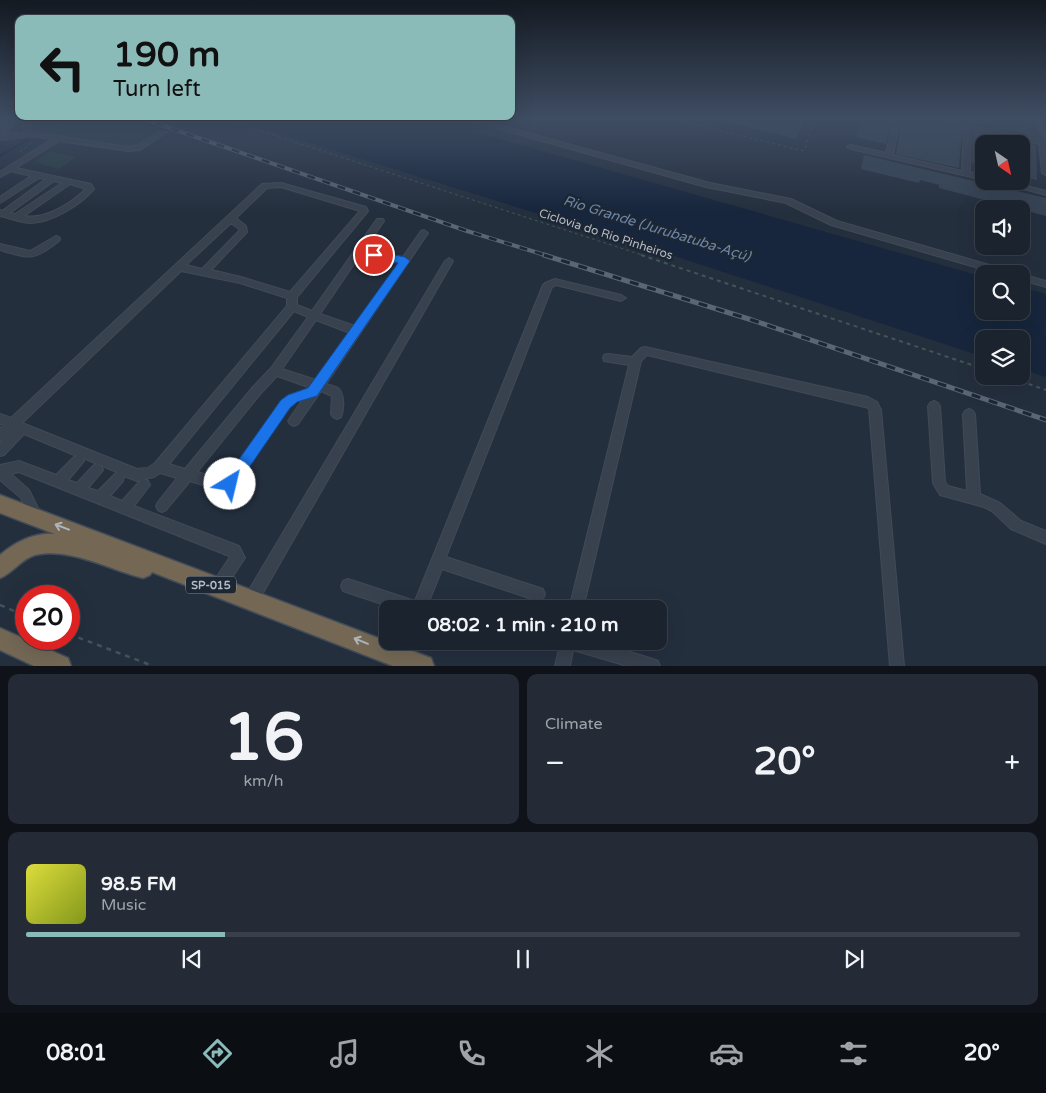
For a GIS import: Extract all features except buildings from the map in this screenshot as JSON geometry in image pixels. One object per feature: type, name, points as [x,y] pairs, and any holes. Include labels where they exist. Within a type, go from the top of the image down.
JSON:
[{"type":"highway","name":"SP-015","points":[[0,504],[251,600],[379,641]]},
{"type":"highway","points":[[0,568],[6,561],[20,552],[49,542],[64,544],[142,568],[160,565]]},
{"type":"highway","points":[[0,640],[28,660],[60,666]]},
{"type":"highway","name":"SP-015","points":[[404,650],[423,666]]},
{"type":"street","points":[[0,175],[41,149]]},
{"type":"street","points":[[579,149],[710,185],[788,200],[834,223],[980,265]]},
{"type":"street","points":[[862,149],[975,176]]},
{"type":"street","points":[[889,155],[890,149]]},
{"type":"street","points":[[966,174],[967,149]]},
{"type":"street","points":[[1044,149],[1046,172]]},
{"type":"street","points":[[1,213],[32,220],[46,217],[59,211],[90,189],[88,186],[10,168]]},
{"type":"street","points":[[0,201],[38,175]]},
{"type":"street","points":[[1,213],[53,178]]},
{"type":"street","points":[[17,217],[68,182]]},
{"type":"street","points":[[0,420],[17,426],[137,475],[150,473],[159,467],[292,302],[358,219],[364,211],[363,208],[275,184],[265,186],[179,267],[17,426],[0,451]]},
{"type":"street","points":[[1030,189],[1046,193]]},
{"type":"street","points":[[205,271],[243,232],[243,228],[231,219]]},
{"type":"street","points":[[162,506],[186,475],[276,370],[380,221]]},
{"type":"street","points":[[294,421],[424,233]]},
{"type":"street","points":[[0,247],[32,256],[38,254],[56,239]]},
{"type":"street","points":[[358,252],[405,261]]},
{"type":"street","points":[[251,600],[449,261]]},
{"type":"street","points":[[179,267],[241,280],[292,302],[313,315],[357,331]]},
{"type":"street","points":[[1030,280],[1046,284]]},
{"type":"street","points":[[423,600],[548,285],[554,282],[621,298]]},
{"type":"street","points":[[578,600],[635,362],[640,354],[645,351],[775,379],[868,402],[873,405],[876,410],[897,666]]},
{"type":"street","points":[[608,358],[635,362]]},
{"type":"street","points":[[276,370],[315,388],[334,392],[337,395],[337,414]]},
{"type":"street","points":[[159,467],[222,485],[230,484],[285,404],[293,398],[315,388]]},
{"type":"street","points":[[934,406],[939,483],[944,491],[996,507],[1016,525],[1046,538]]},
{"type":"street","points":[[969,414],[974,499]]},
{"type":"street","points":[[0,436],[17,426]]},
{"type":"street","points":[[58,481],[78,461]]},
{"type":"street","points":[[0,472],[19,466],[234,550],[238,558],[217,587]]},
{"type":"street","points":[[79,489],[97,470]]},
{"type":"street","points":[[0,472],[25,494],[37,518]]},
{"type":"street","points":[[100,498],[119,477]]},
{"type":"street","points":[[125,508],[144,486]]},
{"type":"street","points":[[439,561],[538,594]]},
{"type":"street","points":[[348,586],[391,600]]},
{"type":"street","points":[[562,666],[566,650]]},
{"type":"street","points":[[599,650],[653,666]]},
{"type":"path","name":"Ciclovia do Rio Pinheiros","points":[[317,149],[975,366]]},
{"type":"path","points":[[1030,384],[1046,390]]},
{"type":"path","points":[[0,605],[15,611]]},
{"type":"path","points":[[80,638],[153,666]]},
{"type":"green space","points":[[50,151],[76,157],[59,169],[34,162]]},
{"type":"water","name":"Rio Grande (Jurubatuba-Açú)","points":[[329,149],[535,149],[975,274],[975,320],[1030,320],[1030,290],[1046,294],[1046,377],[1030,372],[1030,330],[975,330],[975,354],[665,253]]},
{"type":"waterway","points":[[0,156],[12,149]]},
{"type":"railway","points":[[231,149],[467,231],[548,256]]},
{"type":"railway","points":[[544,255],[752,320],[1046,420]]},
{"type":"route","points":[[230,484],[269,430],[285,404],[293,398],[312,392],[405,261],[374,255]]}]
